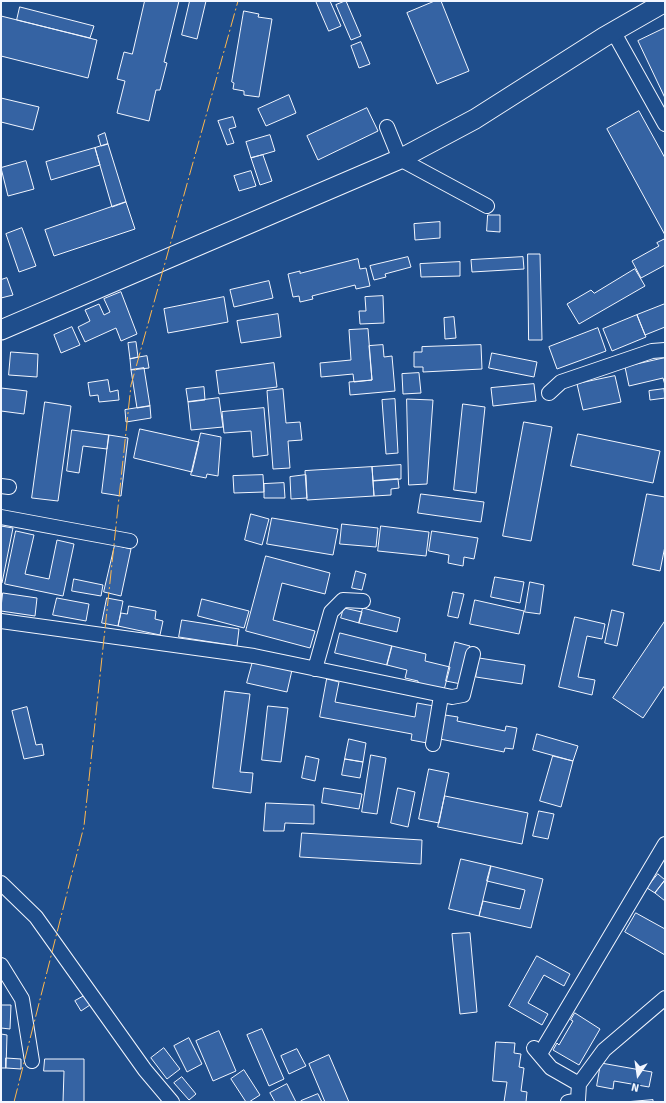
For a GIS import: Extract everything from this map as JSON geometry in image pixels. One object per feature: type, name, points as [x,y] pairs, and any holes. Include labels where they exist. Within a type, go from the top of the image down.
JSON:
[{"type":"main road","points":[[1,330],[400,159],[475,119],[613,31],[665,2]]},
{"type":"street","points":[[613,31],[665,124]]},
{"type":"street","points":[[387,128],[400,159],[487,206]]},
{"type":"street","points":[[549,393],[561,382],[652,352],[665,350]]},
{"type":"street","points":[[1,517],[130,541]]},
{"type":"street","points":[[315,669],[331,612],[343,600],[363,601]]},
{"type":"street","points":[[1,621],[254,656],[452,697],[463,695],[474,654]]},
{"type":"street","points":[[433,744],[442,696]]},
{"type":"street","points":[[579,1084],[551,1068],[537,1051],[665,844]]},
{"type":"street","points":[[1,883],[36,918],[145,1070],[172,1102]]},
{"type":"street","points":[[1,965],[22,999],[32,1061]]},
{"type":"street","points":[[568,1102],[578,1100],[579,1084],[604,1050],[665,998]]},
{"type":"building","points":[[145,1],[179,1],[164,62],[167,63],[160,90],[156,90],[149,121],[117,113],[125,81],[117,79],[124,52],[132,54]]},
{"type":"building","points":[[190,1],[206,1],[197,39],[182,35]]},
{"type":"building","points":[[316,1],[330,1],[341,26],[329,31]]},
{"type":"building","points":[[346,1],[361,36],[351,40],[336,5]]},
{"type":"building","points":[[435,1],[441,1],[469,71],[437,84],[407,13]]},
{"type":"building","points":[[20,7],[94,26],[90,38],[17,20]]},
{"type":"building","points":[[244,11],[259,14],[258,17],[272,19],[259,97],[244,95],[244,91],[233,89],[234,83],[232,82]]},
{"type":"building","points":[[1,16],[97,40],[88,78],[1,56]]},
{"type":"building","points":[[665,28],[665,98],[638,41]]},
{"type":"building","points":[[361,42],[370,64],[359,68],[351,46]]},
{"type":"building","points":[[289,95],[296,113],[266,126],[258,109]]},
{"type":"building","points":[[1,98],[39,107],[33,130],[1,122]]},
{"type":"building","points":[[367,108],[378,131],[318,160],[307,136]]},
{"type":"building","points":[[639,111],[665,158],[665,235],[607,129]]},
{"type":"building","points":[[233,117],[236,127],[229,129],[234,143],[227,145],[218,121]]},
{"type":"building","points":[[105,133],[108,144],[101,146],[98,136]]},
{"type":"building","points":[[270,135],[275,151],[251,158],[246,142]]},
{"type":"building","points":[[108,144],[126,202],[112,207],[95,148]]},
{"type":"building","points":[[95,148],[100,165],[51,180],[46,162]]},
{"type":"building","points":[[263,155],[272,181],[260,185],[251,158]]},
{"type":"building","points":[[26,161],[34,189],[8,196],[1,168]]},
{"type":"building","points":[[251,171],[256,186],[239,191],[234,176]]},
{"type":"building","points":[[126,202],[135,229],[54,256],[45,230]]},
{"type":"building","points":[[488,215],[500,215],[500,232],[487,231]]},
{"type":"building","points":[[440,222],[440,238],[415,240],[414,224]]},
{"type":"building","points":[[22,228],[36,266],[19,272],[6,234]]},
{"type":"building","points":[[665,239],[665,265],[641,278],[632,261],[659,246],[657,243]]},
{"type":"building","points":[[528,254],[540,254],[542,340],[529,340]]},
{"type":"building","points":[[408,257],[411,267],[385,274],[386,277],[374,280],[370,266]]},
{"type":"building","points":[[523,257],[524,269],[472,272],[471,260]]},
{"type":"building","points":[[358,259],[360,269],[366,268],[370,286],[356,289],[355,285],[312,296],[313,299],[300,302],[299,296],[293,297],[288,274],[300,271],[300,273]]},
{"type":"building","points":[[460,262],[460,276],[421,277],[420,264]]},
{"type":"building","points":[[635,269],[645,286],[579,324],[567,304],[591,290],[594,293]]},
{"type":"building","points":[[7,278],[13,295],[1,298],[1,280]]},
{"type":"building","points":[[269,281],[273,298],[234,307],[230,290]]},
{"type":"building","points":[[121,292],[137,334],[121,341],[116,328],[85,342],[78,327],[90,321],[85,310],[99,304],[104,315],[110,312],[104,299]]},
{"type":"building","points":[[383,296],[384,323],[360,324],[359,311],[366,311],[365,297]]},
{"type":"building","points":[[224,297],[228,322],[168,333],[164,309]]},
{"type":"building","points":[[665,304],[665,327],[645,335],[637,315]]},
{"type":"building","points":[[278,314],[281,337],[241,343],[237,321]]},
{"type":"building","points":[[637,315],[646,337],[612,351],[603,329]]},
{"type":"building","points":[[454,317],[456,338],[445,339],[444,318]]},
{"type":"building","points":[[72,327],[80,345],[61,353],[54,335]]},
{"type":"building","points":[[598,328],[606,351],[557,369],[549,347]]},
{"type":"building","points":[[368,329],[372,380],[354,382],[353,374],[321,377],[320,363],[351,360],[349,330]]},
{"type":"building","points":[[136,342],[138,357],[130,359],[128,343]]},
{"type":"building","points":[[383,345],[384,357],[392,356],[395,391],[350,395],[349,382],[372,380],[369,346]]},
{"type":"building","points":[[481,345],[482,369],[423,372],[423,367],[414,367],[414,352],[422,352],[422,347]]},
{"type":"building","points":[[11,352],[38,354],[37,377],[9,375]]},
{"type":"building","points":[[492,353],[537,362],[534,377],[489,368]]},
{"type":"building","points":[[147,356],[149,368],[131,370],[130,359]]},
{"type":"building","points":[[665,358],[665,385],[663,378],[629,386],[625,367]]},
{"type":"building","points":[[274,363],[277,387],[219,394],[216,371]]},
{"type":"building","points":[[144,368],[150,406],[137,408],[131,370]]},
{"type":"building","points":[[419,373],[421,393],[403,394],[402,374]]},
{"type":"building","points":[[615,376],[621,402],[583,410],[577,384]]},
{"type":"building","points":[[108,380],[110,392],[118,390],[119,400],[99,402],[98,395],[90,396],[88,383]]},
{"type":"building","points":[[534,384],[536,401],[493,406],[491,388]]},
{"type":"building","points":[[204,387],[205,400],[188,402],[186,389]]},
{"type":"building","points":[[1,388],[27,391],[24,414],[1,411]]},
{"type":"building","points":[[283,389],[286,423],[300,422],[302,440],[288,441],[290,468],[273,469],[267,391]]},
{"type":"building","points":[[664,389],[665,398],[650,400],[649,391]]},
{"type":"building","points":[[219,398],[223,427],[191,430],[188,402]]},
{"type":"building","points":[[395,399],[398,453],[386,454],[382,400]]},
{"type":"building","points":[[407,399],[433,400],[427,484],[409,485]]},
{"type":"building","points":[[45,402],[71,406],[58,501],[32,498]]},
{"type":"building","points":[[463,404],[485,407],[476,493],[454,490]]},
{"type":"building","points":[[150,406],[151,418],[126,422],[125,410]]},
{"type":"building","points":[[264,408],[268,455],[253,457],[251,431],[224,433],[222,412]]},
{"type":"building","points":[[524,422],[552,427],[531,541],[503,536]]},
{"type":"building","points":[[140,429],[199,442],[192,472],[134,458]]},
{"type":"building","points":[[72,430],[109,435],[107,449],[83,446],[79,473],[67,471]]},
{"type":"building","points":[[201,433],[221,437],[218,476],[207,474],[206,478],[191,475]]},
{"type":"building","points":[[578,434],[660,451],[653,483],[571,466]]},
{"type":"building","points":[[109,435],[128,438],[121,496],[102,493]]},
{"type":"building","points":[[401,465],[401,479],[373,481],[372,467]]},
{"type":"building","points":[[372,467],[374,496],[307,500],[305,471]]},
{"type":"building","points":[[263,475],[264,492],[234,493],[233,476]]},
{"type":"building","points":[[306,475],[307,498],[291,499],[290,477]]},
{"type":"building","points":[[398,479],[399,488],[391,489],[391,495],[374,496],[373,481]]},
{"type":"building","points":[[284,483],[285,498],[264,498],[264,484]]},
{"type":"building","points":[[421,494],[484,502],[481,522],[418,513]]},
{"type":"building","points":[[647,494],[665,497],[665,546],[660,571],[633,565]]},
{"type":"building","points":[[251,514],[269,519],[262,545],[245,540]]},
{"type":"building","points":[[272,518],[338,529],[333,555],[267,544]]},
{"type":"building","points":[[342,524],[378,528],[376,547],[340,544]]},
{"type":"building","points":[[1,526],[13,528],[2,583],[1,583]]},
{"type":"building","points":[[381,526],[429,532],[426,556],[378,551]]},
{"type":"building","points":[[16,531],[34,535],[25,574],[49,579],[57,540],[74,544],[63,596],[5,584]]},
{"type":"building","points":[[432,531],[478,538],[474,559],[464,557],[463,566],[448,563],[449,555],[429,551]]},
{"type":"building","points":[[115,545],[131,549],[121,596],[104,592]]},
{"type":"building","points":[[266,556],[330,573],[325,594],[282,583],[273,620],[315,631],[310,648],[246,631]]},
{"type":"building","points":[[356,571],[366,574],[362,590],[352,588]]},
{"type":"building","points":[[495,577],[524,582],[520,603],[491,597]]},
{"type":"building","points":[[74,579],[103,585],[101,596],[72,591]]},
{"type":"building","points":[[530,582],[544,585],[540,614],[525,612]]},
{"type":"building","points":[[453,592],[464,594],[458,618],[448,616]]},
{"type":"building","points":[[3,593],[37,598],[35,616],[1,611]]},
{"type":"building","points":[[57,598],[89,604],[86,621],[53,615]]},
{"type":"building","points":[[107,598],[123,601],[118,626],[102,623]]},
{"type":"building","points":[[202,599],[249,611],[244,628],[198,616]]},
{"type":"building","points":[[475,600],[524,611],[519,634],[470,624]]},
{"type":"building","points":[[129,606],[156,611],[155,619],[163,621],[160,635],[118,626],[121,613],[127,614]]},
{"type":"building","points":[[344,608],[362,612],[359,623],[341,618]]},
{"type":"building","points":[[363,608],[400,618],[397,632],[359,623]]},
{"type":"building","points":[[612,610],[624,613],[617,646],[605,643]]},
{"type":"building","points":[[575,617],[605,624],[602,639],[587,636],[578,677],[595,680],[592,695],[559,687]]},
{"type":"building","points":[[182,620],[239,629],[237,646],[179,637]]},
{"type":"building","points":[[665,621],[665,685],[643,718],[613,698]]},
{"type":"building","points":[[340,633],[392,646],[387,665],[335,653]]},
{"type":"building","points":[[455,642],[470,646],[461,684],[446,681]]},
{"type":"building","points":[[392,646],[426,654],[425,661],[450,667],[444,690],[418,684],[418,681],[405,678],[407,670],[387,665]]},
{"type":"building","points":[[479,658],[525,665],[522,684],[476,677]]},
{"type":"building","points":[[253,661],[292,670],[287,692],[247,683]]},
{"type":"building","points":[[327,679],[339,682],[335,702],[415,717],[417,703],[434,706],[427,743],[411,740],[412,734],[320,717]]},
{"type":"building","points":[[225,691],[250,694],[240,772],[253,773],[251,793],[213,788]]},
{"type":"building","points":[[268,706],[288,708],[281,762],[262,760]]},
{"type":"building","points":[[27,707],[36,745],[42,744],[44,755],[24,759],[12,711]]},
{"type":"building","points":[[445,715],[458,717],[457,721],[505,731],[506,726],[517,728],[513,749],[505,748],[504,752],[440,739]]},
{"type":"building","points":[[537,734],[578,746],[573,761],[533,750]]},
{"type":"building","points":[[349,739],[366,743],[363,762],[345,759]]},
{"type":"building","points":[[371,755],[386,758],[377,814],[362,812]]},
{"type":"building","points":[[306,756],[319,759],[315,781],[302,778]]},
{"type":"building","points":[[553,756],[573,761],[561,807],[540,801]]},
{"type":"building","points":[[345,759],[363,762],[360,778],[342,775]]},
{"type":"building","points":[[429,769],[449,773],[439,823],[419,819]]},
{"type":"building","points":[[324,788],[362,794],[359,809],[322,803]]},
{"type":"building","points":[[398,788],[415,792],[408,827],[391,823]]},
{"type":"building","points":[[445,796],[528,813],[522,844],[438,827]]},
{"type":"building","points":[[266,803],[314,805],[314,824],[285,823],[284,831],[264,831]]},
{"type":"building","points":[[539,811],[554,814],[548,839],[533,836]]},
{"type":"building","points":[[302,833],[422,840],[421,864],[300,857]]},
{"type":"building","points":[[461,859],[491,866],[479,916],[449,909]]},
{"type":"building","points":[[491,866],[543,879],[531,928],[479,916],[483,901],[520,909],[525,890],[487,881]]},
{"type":"building","points":[[658,874],[665,880],[655,893],[647,888]]},
{"type":"building","points":[[665,880],[665,901],[655,893]]},
{"type":"building","points":[[636,913],[665,929],[665,955],[625,932]]},
{"type":"building","points":[[470,933],[477,1012],[460,1014],[452,934]]},
{"type":"building","points":[[537,956],[570,974],[564,986],[544,975],[528,1003],[548,1014],[542,1025],[509,1006]]},
{"type":"building","points":[[84,996],[90,1005],[81,1011],[75,1001]]},
{"type":"building","points":[[1,1005],[11,1005],[10,1029],[1,1028]]},
{"type":"building","points":[[575,1013],[600,1029],[579,1065],[553,1050],[557,1043],[559,1045],[573,1021],[571,1020]]},
{"type":"building","points":[[262,1029],[284,1079],[269,1086],[247,1035]]},
{"type":"building","points":[[219,1031],[236,1071],[213,1081],[196,1041]]},
{"type":"building","points":[[1,1034],[7,1035],[6,1068],[1,1068]]},
{"type":"building","points":[[189,1038],[202,1064],[187,1072],[174,1046]]},
{"type":"building","points":[[496,1042],[515,1043],[514,1053],[521,1054],[519,1067],[524,1068],[521,1091],[527,1092],[526,1102],[504,1102],[507,1082],[493,1081]]},
{"type":"building","points":[[164,1048],[180,1069],[167,1079],[151,1058]]},
{"type":"building","points":[[297,1049],[306,1066],[289,1074],[281,1056]]},
{"type":"building","points":[[329,1055],[349,1102],[325,1102],[309,1064]]},
{"type":"building","points":[[6,1058],[21,1059],[21,1069],[6,1068]]},
{"type":"building","points":[[45,1059],[84,1059],[84,1102],[63,1102],[64,1071],[44,1071]]},
{"type":"building","points":[[601,1063],[652,1072],[649,1087],[614,1081],[613,1089],[597,1086]]},
{"type":"building","points":[[244,1070],[260,1095],[249,1102],[246,1102],[231,1079]]},
{"type":"building","points":[[182,1077],[196,1094],[189,1100],[174,1083]]},
{"type":"building","points":[[287,1084],[296,1102],[275,1102],[270,1093]]},
{"type":"building","points":[[318,1094],[322,1102],[301,1102],[301,1101]]},
{"type":"building","points":[[653,1100],[653,1102],[625,1102]]},
{"type":"power","points":[[14,1102],[84,826],[131,385],[238,1]]}]
